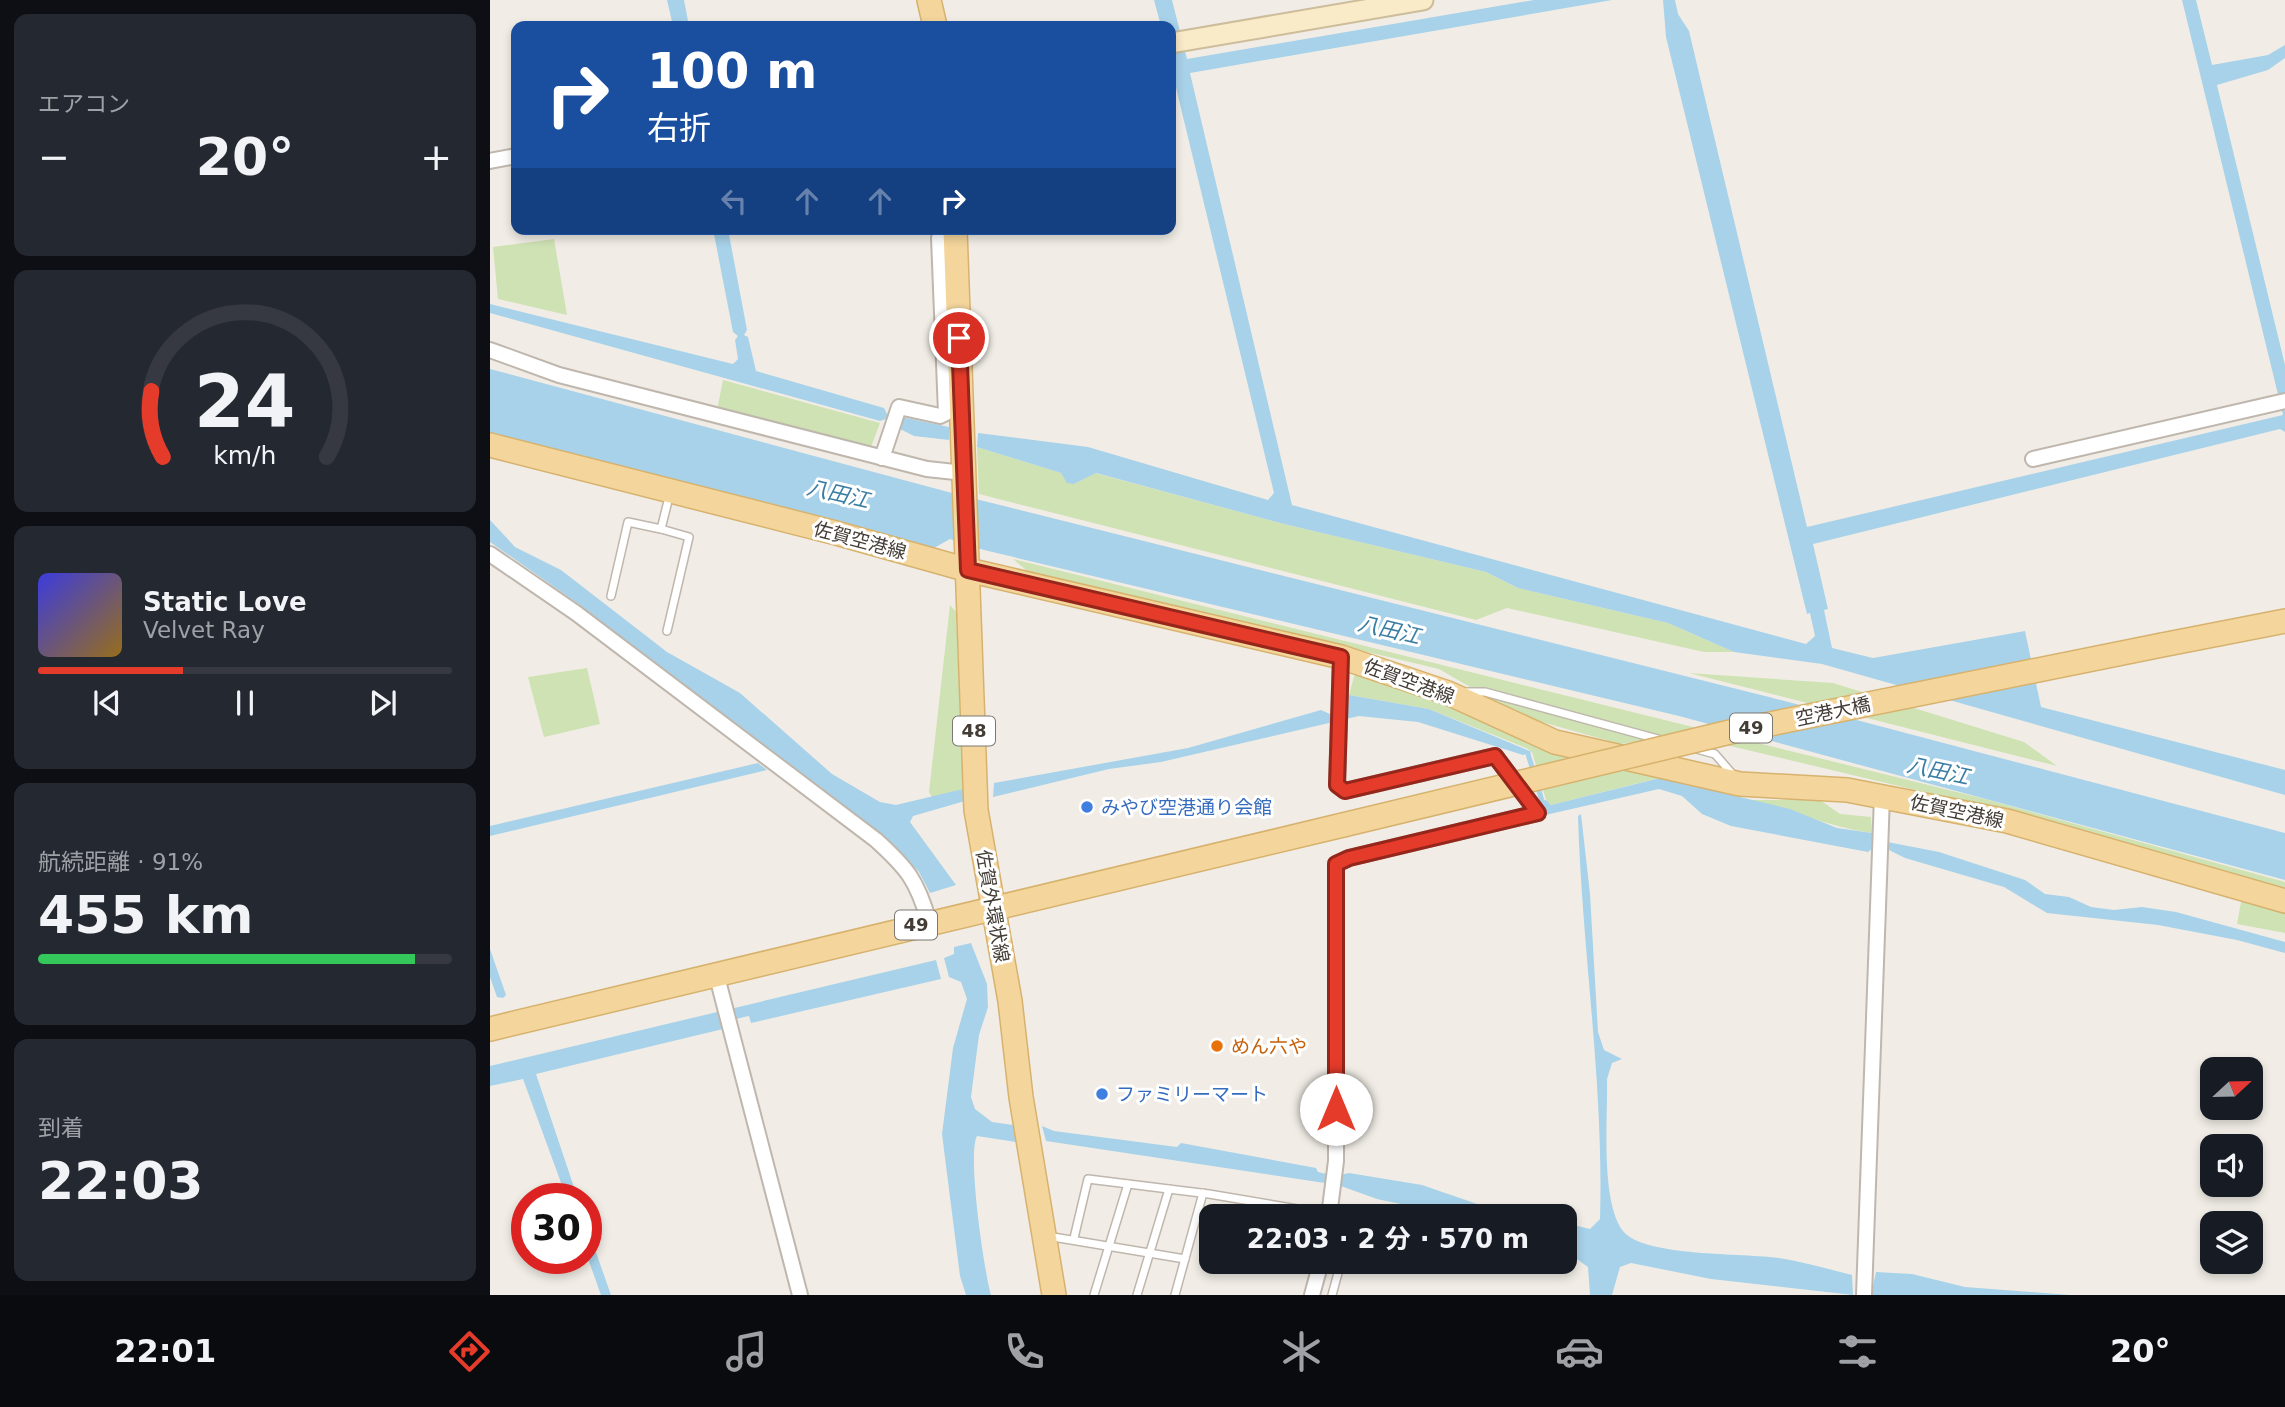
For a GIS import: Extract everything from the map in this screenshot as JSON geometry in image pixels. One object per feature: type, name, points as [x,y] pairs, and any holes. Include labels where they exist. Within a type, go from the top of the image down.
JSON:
[{"type":"main road","points":[[929,0],[934,21]]},
{"type":"main road","name":"48","points":[[955,235],[960,478],[967,561]]},
{"type":"main road","name":"佐賀空港線","points":[[490,445],[836,533],[967,561],[1341,657],[1448,693],[1555,742],[1741,783],[1882,796],[2007,821],[2285,901]]},
{"type":"main road","name":"佐賀外環状線","points":[[967,561],[976,810],[1047,1246]]},
{"type":"main road","name":"空港大橋","points":[[993,909],[1730,732],[2285,621]]},
{"type":"main road","name":"49","points":[[490,1029],[929,922],[993,909]]},
{"type":"main road","name":"48","points":[[1047,1246],[1054,1295]]},
{"type":"street","points":[[1179,42],[1370,4],[1423,0]]},
{"type":"street","points":[[490,161],[511,157]]},
{"type":"street","points":[[882,458],[899,407],[940,416],[946,413],[940,235]]},
{"type":"street","points":[[490,351],[559,375],[960,478]]},
{"type":"street","points":[[2033,459],[2281,402]]},
{"type":"street","points":[[490,554],[576,613],[876,841],[905,866],[916,884],[929,922]]},
{"type":"street","points":[[1333,1204],[1336,864],[1349,858],[1538,813],[1495,756],[1345,791],[1337,785],[1337,717],[1341,657]]},
{"type":"street","points":[[1864,1295],[1882,796]]},
{"type":"street","points":[[716,973],[800,1295]]},
{"type":"street","points":[[1312,1295],[1318,1274]]},
{"type":"lane","points":[[661,528],[670,492]]},
{"type":"lane","points":[[611,596],[628,522],[689,537],[667,631]]},
{"type":"lane","points":[[1074,1238],[1088,1179],[1203,1193],[1265,1204]]},
{"type":"lane","points":[[1094,1295],[1128,1184]]},
{"type":"lane","points":[[1137,1295],[1169,1189]]},
{"type":"lane","points":[[1175,1295],[1203,1193]]},
{"type":"lane","points":[[1047,1246],[1074,1238],[1185,1259]]},
{"type":"lane","points":[[1332,1295],[1338,1274]]},
{"type":"green space","points":[[554,239],[567,315],[498,299],[493,247]]},
{"type":"green space","points":[[723,380],[880,423],[871,447],[717,410]]},
{"type":"green space","points":[[977,447],[1061,473],[1074,484],[1095,473],[1284,524],[1486,572],[1518,588],[1668,623],[1734,652],[1704,652],[1507,608],[1476,620],[979,494]]},
{"type":"green space","points":[[1013,559],[1985,799],[2285,882],[2285,892],[1983,806],[1684,735],[1620,744],[1520,716],[1439,669],[1027,571]]},
{"type":"green space","points":[[950,605],[956,612],[963,789],[933,799],[929,792]]},
{"type":"green space","points":[[587,668],[600,724],[544,737],[528,677]]},
{"type":"green space","points":[[1355,673],[1430,693],[1534,745],[1659,778],[1551,805],[1546,800],[1532,752],[1429,709],[1349,695]]},
{"type":"green space","points":[[1689,673],[1833,683],[2024,742],[2057,766]]},
{"type":"green space","points":[[1748,800],[1820,800],[1840,814],[1871,817],[1872,833],[1841,827]]},
{"type":"green space","points":[[2242,897],[2285,911],[2285,933],[2237,924]]},
{"type":"water","points":[[667,0],[684,0],[688,21],[672,21]]},
{"type":"water","points":[[1154,0],[1172,0],[1187,59],[1534,0],[1612,0],[1190,73],[1292,505],[1806,644],[1815,636],[1810,613],[1807,614],[1666,37],[1663,0],[1675,0],[1678,14],[1689,31],[1807,527],[2283,415],[2182,0],[2196,0],[2212,65],[2268,55],[2285,45],[2285,58],[2268,70],[2217,85],[2285,365],[2285,432],[2280,429],[1813,544],[1828,609],[1824,610],[1832,648],[1873,658],[2025,631],[2041,707],[2285,770],[2285,795],[1822,664],[1734,652],[1668,623],[1518,588],[1486,572],[1284,524],[1096,473],[1074,484],[1067,483],[1061,473],[977,447],[978,433],[1088,447],[1268,500],[1274,493],[1176,88],[1176,21],[1160,21]]},
{"type":"water","points":[[714,235],[729,235],[747,330],[744,335],[748,337],[756,371],[884,408],[887,414],[949,427],[949,440],[914,436],[898,428],[899,423],[886,419],[880,421],[490,313],[490,304],[733,364],[738,359],[735,340],[738,336],[733,332]]},
{"type":"water","name":"八田江","points":[[490,369],[952,493],[1769,697],[2285,833],[2285,880],[1679,716],[984,550],[950,539],[934,548],[490,434]]},
{"type":"water","points":[[490,520],[515,547],[561,570],[667,652],[740,693],[832,774],[880,802],[896,805],[963,789],[965,801],[913,816],[910,822],[956,885],[930,893],[919,872],[894,845],[647,660],[580,605],[490,542]]},
{"type":"water","points":[[1349,695],[1429,709],[1532,752],[1523,755],[1418,722],[1359,716],[1161,762],[1109,769],[993,797],[994,783],[1188,748],[1321,710],[1332,715],[1341,713]]},
{"type":"water","points":[[758,763],[767,770],[490,836],[490,826]]},
{"type":"water","points":[[1660,778],[1790,809],[1837,828],[1872,833],[1872,839],[1939,852],[2025,880],[2045,894],[2069,897],[2091,907],[2114,910],[2142,907],[2176,912],[2285,942],[2285,953],[2237,940],[2158,925],[2047,913],[2004,887],[1905,858],[1887,849],[1873,848],[1868,852],[1731,826],[1702,814],[1682,796],[1659,789],[1541,816],[1538,802],[1546,800],[1551,805]]},
{"type":"water","points":[[1581,814],[1590,894],[1598,1032],[1604,1050],[1622,1059],[1612,1063],[1607,1079],[1606,1136],[1611,1200],[1623,1231],[1634,1239],[1672,1250],[1779,1258],[1852,1275],[1853,1295],[1711,1279],[1631,1263],[1620,1267],[1612,1295],[1590,1295],[1588,1267],[1577,1259],[1577,1226],[1590,1229],[1600,1219],[1599,1118],[1578,816]]},
{"type":"water","points":[[971,943],[987,984],[988,1007],[979,1035],[971,1097],[975,1109],[992,1122],[1013,1125],[1016,1142],[977,1136],[974,1147],[978,1213],[991,1295],[966,1295],[960,1276],[942,1134],[953,1048],[967,999],[961,982],[949,977],[944,958],[954,954],[954,947]]},
{"type":"water","points":[[490,949],[506,995],[503,998],[497,997],[490,977]]},
{"type":"water","points":[[936,960],[941,979],[751,1023],[749,1016],[722,1022],[723,1029],[536,1074],[573,1183],[561,1183],[523,1079],[490,1086],[490,1066]]},
{"type":"water","points":[[1042,1126],[1054,1131],[1177,1147],[1181,1143],[1316,1168],[1318,1172],[1335,1176],[1349,1173],[1422,1185],[1477,1204],[1401,1204],[1377,1199],[1338,1185],[1046,1141]]},
{"type":"water","points":[[602,1269],[611,1295],[601,1295],[594,1274],[602,1274]]},
{"type":"water","points":[[1876,1272],[1912,1274],[1965,1287],[2070,1295],[1871,1295]]},
{"type":"waterway","points":[[1528,754],[1534,774]]},
{"type":"waterway","points":[[1537,784],[1542,801]]},
{"type":"place","name":"みやび空港通り会館","points":[[1087,807]]},
{"type":"place","name":"めん六や","points":[[1217,1046]]},
{"type":"place","name":"ファミリーマート","points":[[1102,1094]]},
{"type":"route","points":[[959,338],[968,570],[1341,657],[1337,711],[1337,785],[1345,791],[1495,756],[1538,813],[1349,858],[1336,864],[1336,1109]]}]
